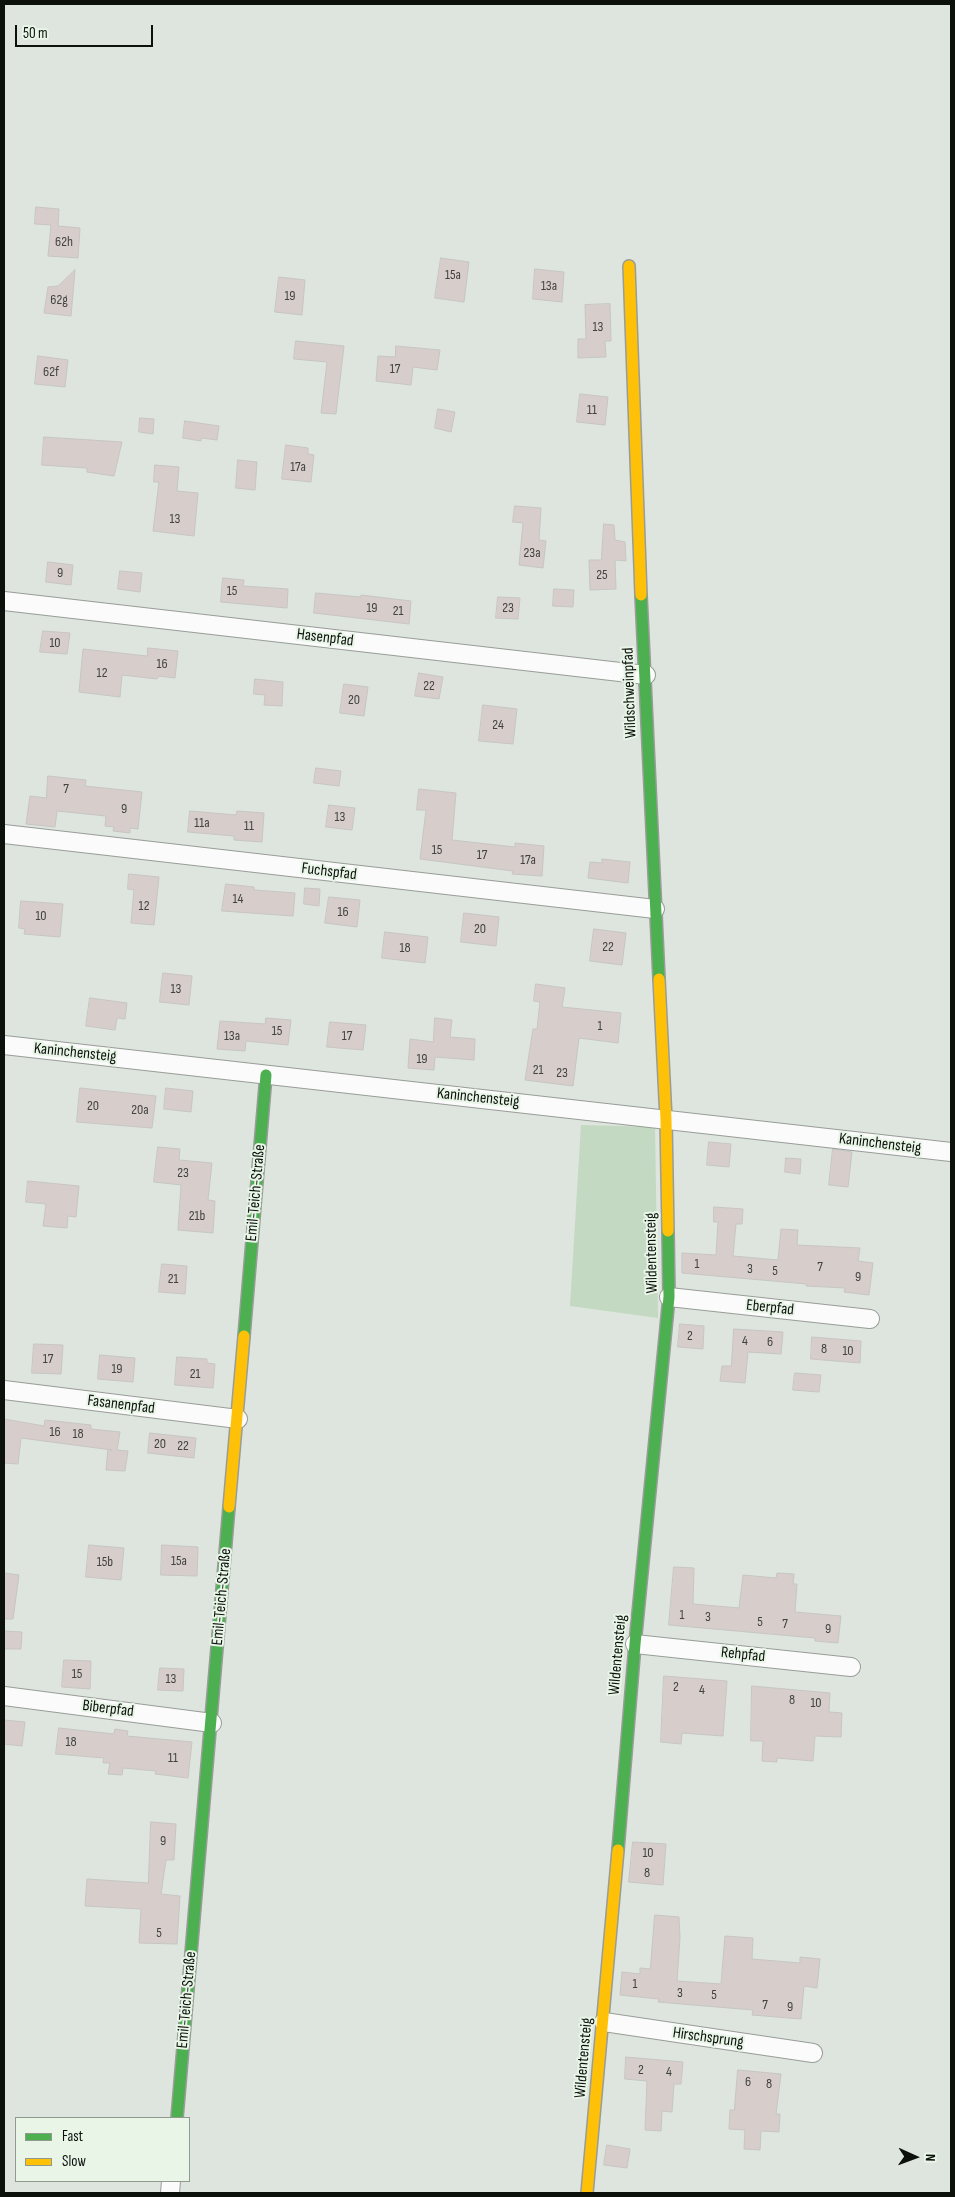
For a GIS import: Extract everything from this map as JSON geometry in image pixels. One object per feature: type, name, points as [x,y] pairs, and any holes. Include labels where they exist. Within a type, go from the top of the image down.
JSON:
[{"type":"street","name":"Wildschweinpfad","points":[[629,266],[635,465],[666,1119]]},
{"type":"street","name":"Hasenpfad","points":[[4,601],[646,675]]},
{"type":"street","name":"Fuchspfad","points":[[4,834],[655,909]]},
{"type":"street","name":"Kaninchensteig","points":[[4,1046],[951,1152]]},
{"type":"street","name":"Emil-Teich-Straße","points":[[177,2117],[266,1075]]},
{"type":"street","name":"Wildentensteig","points":[[587,2193],[604,2022],[635,1644],[669,1297],[666,1119]]},
{"type":"street","name":"Eberpfad","points":[[669,1297],[870,1319]]},
{"type":"street","name":"Fasanenpfad","points":[[4,1390],[238,1419]]},
{"type":"street","name":"Rehpfad","points":[[635,1644],[851,1667]]},
{"type":"street","name":"Biberpfad","points":[[4,1696],[212,1722]]},
{"type":"street","name":"Hirschsprung","points":[[604,2022],[813,2053]]},
{"type":"green space","points":[[581,1125],[655,1127],[658,1318],[570,1306]]},
{"type":"building","points":[[36,207],[59,209],[58,226],[80,228],[78,258],[48,256],[51,225],[35,224]]},
{"type":"building","points":[[441,258],[469,262],[464,302],[435,298]]},
{"type":"building","points":[[535,269],[564,272],[562,302],[533,299]]},
{"type":"building","points":[[75,270],[71,316],[44,313],[48,287],[58,286]]},
{"type":"building","points":[[279,277],[305,280],[302,315],[275,312]]},
{"type":"building","points":[[610,304],[611,341],[605,341],[606,357],[578,358],[578,339],[586,339],[585,305]]},
{"type":"building","points":[[296,341],[344,346],[336,414],[321,413],[327,362],[294,359]]},
{"type":"building","points":[[396,346],[440,350],[437,370],[413,367],[411,385],[376,381],[378,356],[395,357]]},
{"type":"building","points":[[38,356],[68,360],[65,387],[35,384]]},
{"type":"building","points":[[580,394],[608,397],[605,425],[577,422]]},
{"type":"building","points":[[438,409],[455,412],[451,432],[435,428]]},
{"type":"building","points":[[140,418],[154,419],[153,434],[139,432]]},
{"type":"building","points":[[185,421],[219,426],[217,440],[201,438],[201,441],[183,438]]},
{"type":"building","points":[[44,437],[122,442],[114,476],[87,472],[87,468],[42,465]]},
{"type":"building","points":[[286,445],[308,448],[308,454],[314,455],[311,482],[282,479]]},
{"type":"building","points":[[238,460],[257,462],[255,490],[236,488]]},
{"type":"building","points":[[155,465],[179,467],[177,491],[198,493],[194,536],[153,531],[159,482],[154,482]]},
{"type":"building","points":[[515,506],[541,508],[539,540],[546,541],[543,568],[519,565],[523,523],[513,522]]},
{"type":"building","points":[[604,524],[614,525],[615,540],[625,542],[626,561],[615,560],[616,589],[590,590],[589,560],[601,560]]},
{"type":"building","points":[[48,562],[73,565],[71,585],[46,582]]},
{"type":"building","points":[[120,571],[142,573],[140,592],[118,589]]},
{"type":"building","points":[[223,578],[244,580],[243,586],[288,589],[287,608],[221,602]]},
{"type":"building","points":[[554,589],[574,590],[573,607],[553,606]]},
{"type":"building","points":[[316,593],[361,597],[361,595],[411,601],[409,624],[314,613]]},
{"type":"building","points":[[498,597],[520,598],[518,619],[496,618]]},
{"type":"building","points":[[43,631],[70,633],[67,654],[40,652]]},
{"type":"building","points":[[148,648],[178,651],[175,678],[159,676],[157,679],[122,675],[120,697],[79,692],[83,649],[147,656]]},
{"type":"building","points":[[419,673],[443,677],[439,699],[415,696]]},
{"type":"building","points":[[255,679],[283,682],[282,706],[264,705],[265,695],[254,694]]},
{"type":"building","points":[[344,684],[368,687],[364,716],[340,713]]},
{"type":"building","points":[[483,705],[517,709],[513,744],[479,741]]},
{"type":"building","points":[[316,768],[341,771],[339,786],[314,783]]},
{"type":"building","points":[[48,776],[86,780],[85,786],[142,792],[138,829],[130,828],[130,833],[113,831],[114,827],[105,826],[106,816],[57,811],[55,827],[26,824],[30,796],[46,798]]},
{"type":"building","points":[[419,789],[456,793],[452,840],[515,847],[515,843],[544,846],[542,876],[512,874],[513,871],[420,859],[426,810],[417,810]]},
{"type":"building","points":[[329,805],[355,808],[352,830],[326,827]]},
{"type":"building","points":[[190,811],[236,815],[237,811],[264,813],[262,842],[234,840],[234,836],[188,832]]},
{"type":"building","points":[[602,859],[630,862],[628,883],[588,878],[590,862],[602,863]]},
{"type":"building","points":[[129,874],[159,877],[154,925],[131,923],[134,890],[128,889]]},
{"type":"building","points":[[226,884],[254,887],[254,890],[295,893],[293,916],[222,911]]},
{"type":"building","points":[[305,888],[320,889],[319,906],[304,904]]},
{"type":"building","points":[[329,897],[360,900],[357,927],[325,923]]},
{"type":"building","points":[[21,901],[63,904],[60,937],[24,934],[25,929],[19,928]]},
{"type":"building","points":[[464,913],[499,917],[496,946],[461,942]]},
{"type":"building","points":[[594,929],[626,933],[622,965],[590,961]]},
{"type":"building","points":[[385,932],[428,937],[425,963],[382,958]]},
{"type":"building","points":[[163,973],[192,976],[189,1005],[160,1002]]},
{"type":"building","points":[[536,984],[565,988],[562,1007],[621,1013],[618,1043],[579,1038],[573,1086],[525,1080],[533,1029],[537,1029],[540,1002],[534,1001]]},
{"type":"building","points":[[90,998],[127,1003],[125,1019],[117,1018],[115,1030],[86,1026]]},
{"type":"building","points":[[266,1018],[291,1020],[288,1045],[246,1041],[245,1051],[217,1049],[220,1021],[265,1024]]},
{"type":"building","points":[[435,1018],[452,1020],[450,1037],[475,1039],[474,1060],[435,1057],[434,1070],[408,1068],[410,1039],[433,1042]]},
{"type":"building","points":[[330,1022],[366,1025],[363,1050],[327,1047]]},
{"type":"building","points":[[80,1088],[156,1096],[152,1128],[77,1122]]},
{"type":"building","points":[[166,1088],[193,1091],[191,1112],[164,1109]]},
{"type":"building","points":[[709,1142],[731,1144],[729,1167],[707,1165]]},
{"type":"building","points":[[158,1147],[180,1149],[179,1160],[212,1163],[208,1200],[215,1201],[213,1233],[178,1230],[181,1185],[154,1182]]},
{"type":"building","points":[[833,1149],[852,1152],[848,1187],[829,1185]]},
{"type":"building","points":[[786,1158],[801,1159],[800,1174],[785,1172]]},
{"type":"building","points":[[28,1181],[79,1186],[76,1217],[68,1216],[67,1228],[43,1226],[46,1204],[26,1202]]},
{"type":"building","points":[[714,1207],[743,1209],[742,1224],[736,1224],[733,1256],[778,1260],[781,1229],[798,1230],[797,1245],[860,1248],[858,1261],[873,1263],[869,1295],[844,1292],[845,1288],[806,1286],[807,1284],[682,1273],[682,1253],[716,1255],[718,1222],[714,1222]]},
{"type":"building","points":[[162,1264],[187,1266],[185,1294],[159,1292]]},
{"type":"building","points":[[680,1324],[704,1326],[703,1349],[678,1347]]},
{"type":"building","points":[[734,1329],[783,1332],[781,1354],[748,1352],[745,1383],[720,1381],[722,1366],[731,1366]]},
{"type":"building","points":[[812,1337],[861,1341],[860,1363],[811,1359]]},
{"type":"building","points":[[34,1344],[63,1345],[61,1374],[32,1373]]},
{"type":"building","points":[[100,1355],[135,1358],[133,1382],[98,1379]]},
{"type":"building","points":[[177,1357],[207,1359],[207,1363],[215,1364],[213,1388],[175,1385]]},
{"type":"building","points":[[795,1373],[821,1375],[819,1392],[793,1390]]},
{"type":"building","points":[[4,1419],[44,1426],[45,1420],[91,1425],[91,1429],[120,1432],[117,1450],[128,1451],[125,1471],[106,1470],[108,1449],[21,1438],[18,1464],[4,1463]]},
{"type":"building","points":[[150,1433],[196,1438],[194,1458],[148,1453]]},
{"type":"building","points":[[89,1545],[124,1548],[121,1580],[86,1577]]},
{"type":"building","points":[[162,1545],[198,1547],[197,1576],[161,1575]]},
{"type":"building","points":[[674,1567],[694,1568],[693,1604],[739,1608],[743,1575],[776,1578],[777,1573],[794,1574],[793,1584],[797,1584],[795,1612],[841,1616],[838,1643],[815,1641],[815,1638],[669,1625]]},
{"type":"building","points":[[4,1573],[19,1575],[13,1619],[4,1619]]},
{"type":"building","points":[[4,1631],[22,1632],[21,1649],[4,1649]]},
{"type":"building","points":[[64,1660],[91,1661],[90,1689],[62,1687]]},
{"type":"building","points":[[160,1668],[184,1669],[183,1691],[158,1690]]},
{"type":"building","points":[[664,1676],[727,1681],[723,1736],[682,1733],[681,1744],[661,1742]]},
{"type":"building","points":[[752,1686],[830,1693],[829,1712],[842,1713],[841,1737],[815,1736],[813,1761],[777,1758],[777,1762],[762,1761],[763,1741],[751,1741]]},
{"type":"building","points":[[4,1720],[25,1722],[22,1746],[4,1744]]},
{"type":"building","points":[[59,1728],[114,1734],[115,1729],[128,1731],[127,1736],[192,1742],[188,1778],[155,1774],[156,1771],[123,1768],[122,1775],[108,1774],[110,1763],[103,1763],[104,1758],[56,1754]]},
{"type":"building","points":[[151,1822],[176,1824],[174,1860],[166,1860],[161,1894],[180,1896],[177,1944],[139,1943],[141,1909],[85,1906],[87,1879],[148,1883]]},
{"type":"building","points":[[633,1842],[666,1844],[663,1885],[629,1882]]},
{"type":"building","points":[[655,1915],[679,1917],[680,1938],[677,1981],[721,1984],[725,1936],[753,1938],[752,1959],[800,1963],[800,1957],[820,1959],[817,1988],[804,1986],[801,2019],[752,2015],[753,2010],[658,2002],[659,1999],[620,1995],[622,1972],[640,1974],[640,1968],[650,1969]]},
{"type":"building","points":[[626,2057],[683,2062],[681,2084],[674,2084],[672,2112],[662,2111],[661,2131],[645,2130],[647,2081],[625,2079]]},
{"type":"building","points":[[738,2070],[781,2074],[776,2114],[780,2114],[779,2132],[761,2131],[760,2150],[744,2149],[745,2130],[729,2129],[730,2110],[734,2110]]},
{"type":"building","points":[[607,2145],[630,2149],[627,2168],[604,2165]]},
{"type":"traffic: fast","points":[[641,595],[659,979]]},
{"type":"traffic: fast","points":[[244,1336],[266,1075]]},
{"type":"traffic: fast","points":[[618,1850],[635,1644],[669,1297],[668,1231]]},
{"type":"traffic: fast","points":[[177,2117],[229,1507]]},
{"type":"traffic: slow","points":[[629,266],[641,595]]},
{"type":"traffic: slow","points":[[659,979],[666,1119],[668,1231]]},
{"type":"traffic: slow","points":[[229,1507],[244,1336]]},
{"type":"traffic: slow","points":[[587,2193],[618,1850]]}]
